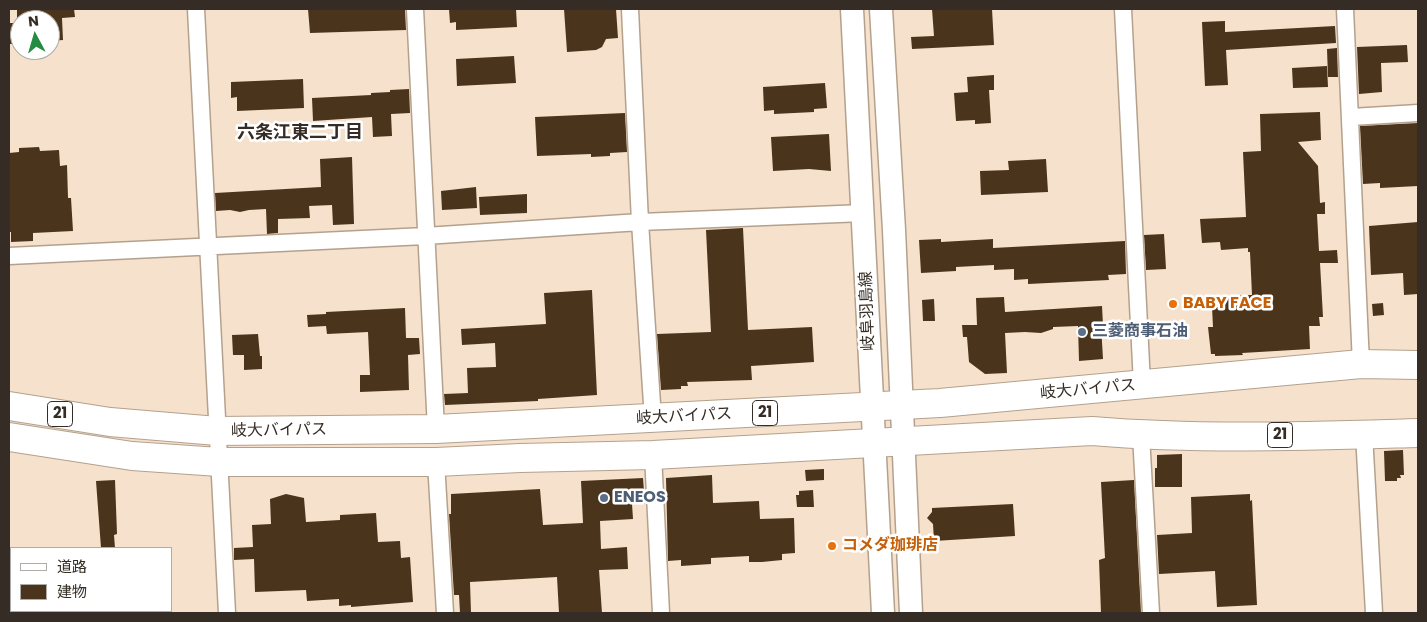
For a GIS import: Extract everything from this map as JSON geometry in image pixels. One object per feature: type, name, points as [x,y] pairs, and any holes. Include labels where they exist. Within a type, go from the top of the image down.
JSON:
[{"type":"highway","name":"岐大バイパス","points":[[9,406],[110,422],[217,431],[436,429],[940,404],[1361,364],[1418,365]]},
{"type":"highway","name":"岐大バイパス","points":[[9,437],[132,456],[219,462],[436,462],[653,455],[1092,431],[1141,435],[1418,433]]},
{"type":"main road","name":"岐阜羽島線","points":[[852,9],[864,213],[883,613]]},
{"type":"main road","name":"岐阜羽島線","points":[[881,9],[894,230],[911,613]]},
{"type":"street","points":[[196,9],[227,613]]},
{"type":"street","points":[[415,9],[436,429]]},
{"type":"street","points":[[630,9],[640,222],[653,419]]},
{"type":"street","points":[[1123,9],[1142,384]]},
{"type":"street","points":[[1346,9],[1361,364]]},
{"type":"street","points":[[1351,117],[1418,113]]},
{"type":"street","points":[[9,256],[425,236],[640,222],[864,213]]},
{"type":"street","points":[[1364,434],[1374,613]]},
{"type":"street","points":[[1141,435],[1152,613]]},
{"type":"street","points":[[653,455],[661,613]]},
{"type":"street","points":[[436,462],[445,613]]},
{"type":"building","points":[[74,9],[75,17],[62,18],[63,40],[60,40],[60,10],[17,10]]},
{"type":"building","points":[[308,9],[405,9],[406,30],[310,33]]},
{"type":"building","points":[[449,9],[516,9],[517,27],[456,30],[456,22],[450,23]]},
{"type":"building","points":[[564,9],[616,9],[618,38],[606,39],[602,47],[596,50],[567,52]]},
{"type":"building","points":[[932,9],[992,9],[994,45],[912,49],[911,37],[934,36]]},
{"type":"building","points":[[1225,21],[1225,32],[1335,26],[1336,43],[1226,50],[1228,85],[1205,86],[1202,22]]},
{"type":"building","points":[[9,23],[10,23],[10,44]]},
{"type":"building","points":[[1407,45],[1408,62],[1381,63],[1382,92],[1359,94],[1357,47]]},
{"type":"building","points":[[1337,48],[1338,77],[1328,77],[1327,49]]},
{"type":"building","points":[[514,56],[516,83],[457,86],[456,59]]},
{"type":"building","points":[[1327,66],[1328,87],[1293,88],[1292,68]]},
{"type":"building","points":[[994,75],[994,90],[989,90],[991,123],[975,124],[975,120],[956,121],[954,93],[968,92],[967,77]]},
{"type":"building","points":[[303,79],[304,108],[237,111],[237,97],[231,98],[231,82]]},
{"type":"building","points":[[825,83],[827,108],[814,109],[814,112],[774,114],[774,110],[764,111],[763,87]]},
{"type":"building","points":[[409,89],[410,113],[391,114],[392,136],[373,137],[372,117],[313,121],[312,98],[371,95],[371,93],[390,92],[390,90]]},
{"type":"building","points":[[1320,112],[1321,140],[1298,142],[1318,166],[1320,203],[1325,202],[1325,214],[1317,214],[1319,251],[1337,250],[1338,263],[1320,263],[1323,317],[1319,317],[1320,326],[1309,326],[1310,349],[1215,356],[1215,354],[1211,354],[1208,327],[1213,327],[1212,307],[1223,307],[1222,296],[1252,295],[1250,252],[1248,252],[1248,248],[1221,250],[1220,242],[1202,243],[1200,219],[1246,217],[1243,152],[1261,151],[1260,114]]},
{"type":"building","points":[[625,113],[627,152],[610,153],[610,156],[591,157],[591,154],[537,156],[535,117]]},
{"type":"building","points":[[1418,123],[1418,186],[1380,188],[1380,183],[1363,184],[1360,126]]},
{"type":"building","points":[[829,134],[831,171],[809,169],[773,171],[771,137]]},
{"type":"building","points":[[39,147],[40,151],[59,150],[60,166],[67,165],[68,198],[71,198],[73,231],[33,233],[33,241],[11,242],[11,232],[9,232],[9,153],[19,152],[19,148]]},
{"type":"building","points":[[352,157],[354,224],[333,225],[332,205],[309,206],[310,218],[278,219],[278,233],[267,234],[266,209],[240,212],[230,210],[216,211],[215,193],[321,187],[320,159]]},
{"type":"building","points":[[1046,159],[1048,192],[981,195],[980,171],[1009,170],[1008,161]]},
{"type":"building","points":[[476,187],[477,208],[442,210],[441,191]]},
{"type":"building","points":[[527,194],[527,213],[480,215],[479,197]]},
{"type":"building","points":[[1418,222],[1418,294],[1404,295],[1403,273],[1371,275],[1369,226]]},
{"type":"building","points":[[743,228],[748,330],[812,327],[814,362],[751,366],[752,380],[687,382],[688,386],[681,386],[681,389],[661,390],[657,334],[711,332],[706,230]]},
{"type":"building","points":[[1164,234],[1166,269],[1146,270],[1144,235]]},
{"type":"building","points":[[941,239],[941,242],[993,239],[993,248],[1125,241],[1126,274],[1108,275],[1109,280],[1028,284],[1028,279],[1014,280],[1014,269],[994,270],[994,265],[956,267],[956,271],[921,273],[919,240]]},
{"type":"building","points":[[592,290],[597,395],[538,399],[538,401],[445,405],[444,394],[468,393],[467,368],[496,367],[495,343],[462,345],[461,329],[546,324],[544,293]]},
{"type":"building","points":[[1004,297],[1005,312],[1102,306],[1103,359],[1079,361],[1078,326],[1053,327],[1053,329],[1041,333],[1005,333],[1007,373],[985,374],[969,362],[967,337],[963,337],[962,325],[977,325],[976,298]]},
{"type":"building","points":[[934,299],[935,321],[923,321],[922,300]]},
{"type":"building","points":[[1383,303],[1384,315],[1373,316],[1372,304]]},
{"type":"building","points":[[405,308],[406,338],[419,338],[420,354],[408,355],[409,390],[360,392],[360,375],[370,375],[368,332],[327,334],[326,326],[308,327],[307,315],[326,314],[326,312]]},
{"type":"building","points":[[258,334],[262,369],[244,370],[244,355],[233,355],[232,335]]},
{"type":"building","points":[[1403,450],[1404,475],[1400,475],[1401,478],[1397,478],[1397,481],[1385,481],[1384,451]]},
{"type":"building","points":[[1182,454],[1182,487],[1155,487],[1157,455]]},
{"type":"building","points":[[824,469],[824,480],[806,481],[805,470]]},
{"type":"building","points":[[712,475],[713,503],[759,501],[760,519],[794,518],[795,553],[782,554],[782,560],[762,562],[749,562],[749,556],[711,558],[711,564],[681,566],[681,560],[668,561],[666,478]]},
{"type":"building","points":[[643,478],[645,504],[632,504],[633,519],[600,521],[601,549],[627,547],[628,569],[599,570],[602,613],[559,613],[557,577],[470,582],[471,613],[460,613],[459,595],[454,595],[449,514],[451,514],[451,494],[540,489],[543,525],[583,523],[581,481]]},
{"type":"building","points":[[115,480],[117,534],[114,535],[115,547],[101,547],[96,481]]},
{"type":"building","points":[[1134,480],[1141,613],[1101,613],[1099,560],[1105,558],[1101,482]]},
{"type":"building","points":[[813,490],[814,507],[797,507],[796,495],[799,495],[799,491]]},
{"type":"building","points":[[286,494],[304,498],[306,522],[340,520],[340,515],[376,513],[378,542],[400,541],[401,558],[410,557],[413,602],[351,607],[351,605],[339,606],[339,599],[307,601],[306,590],[255,592],[254,559],[234,560],[234,548],[253,547],[252,525],[271,524],[270,499]]},
{"type":"building","points":[[1250,494],[1250,501],[1252,500],[1257,605],[1217,607],[1215,571],[1159,574],[1157,535],[1192,533],[1191,497]]},
{"type":"building","points":[[1013,504],[1015,536],[934,541],[933,524],[927,518],[932,512],[932,508]]},
{"type":"place","name":"BABY FACE","points":[[1173,304]]},
{"type":"place","name":"三菱商事石油","points":[[1082,332]]},
{"type":"place","name":"ENEOS","points":[[604,498]]},
{"type":"place","name":"コメダ珈琲店","points":[[832,546]]},
{"type":"district","name":"六条江東二丁目","points":[[300,133]]}]
